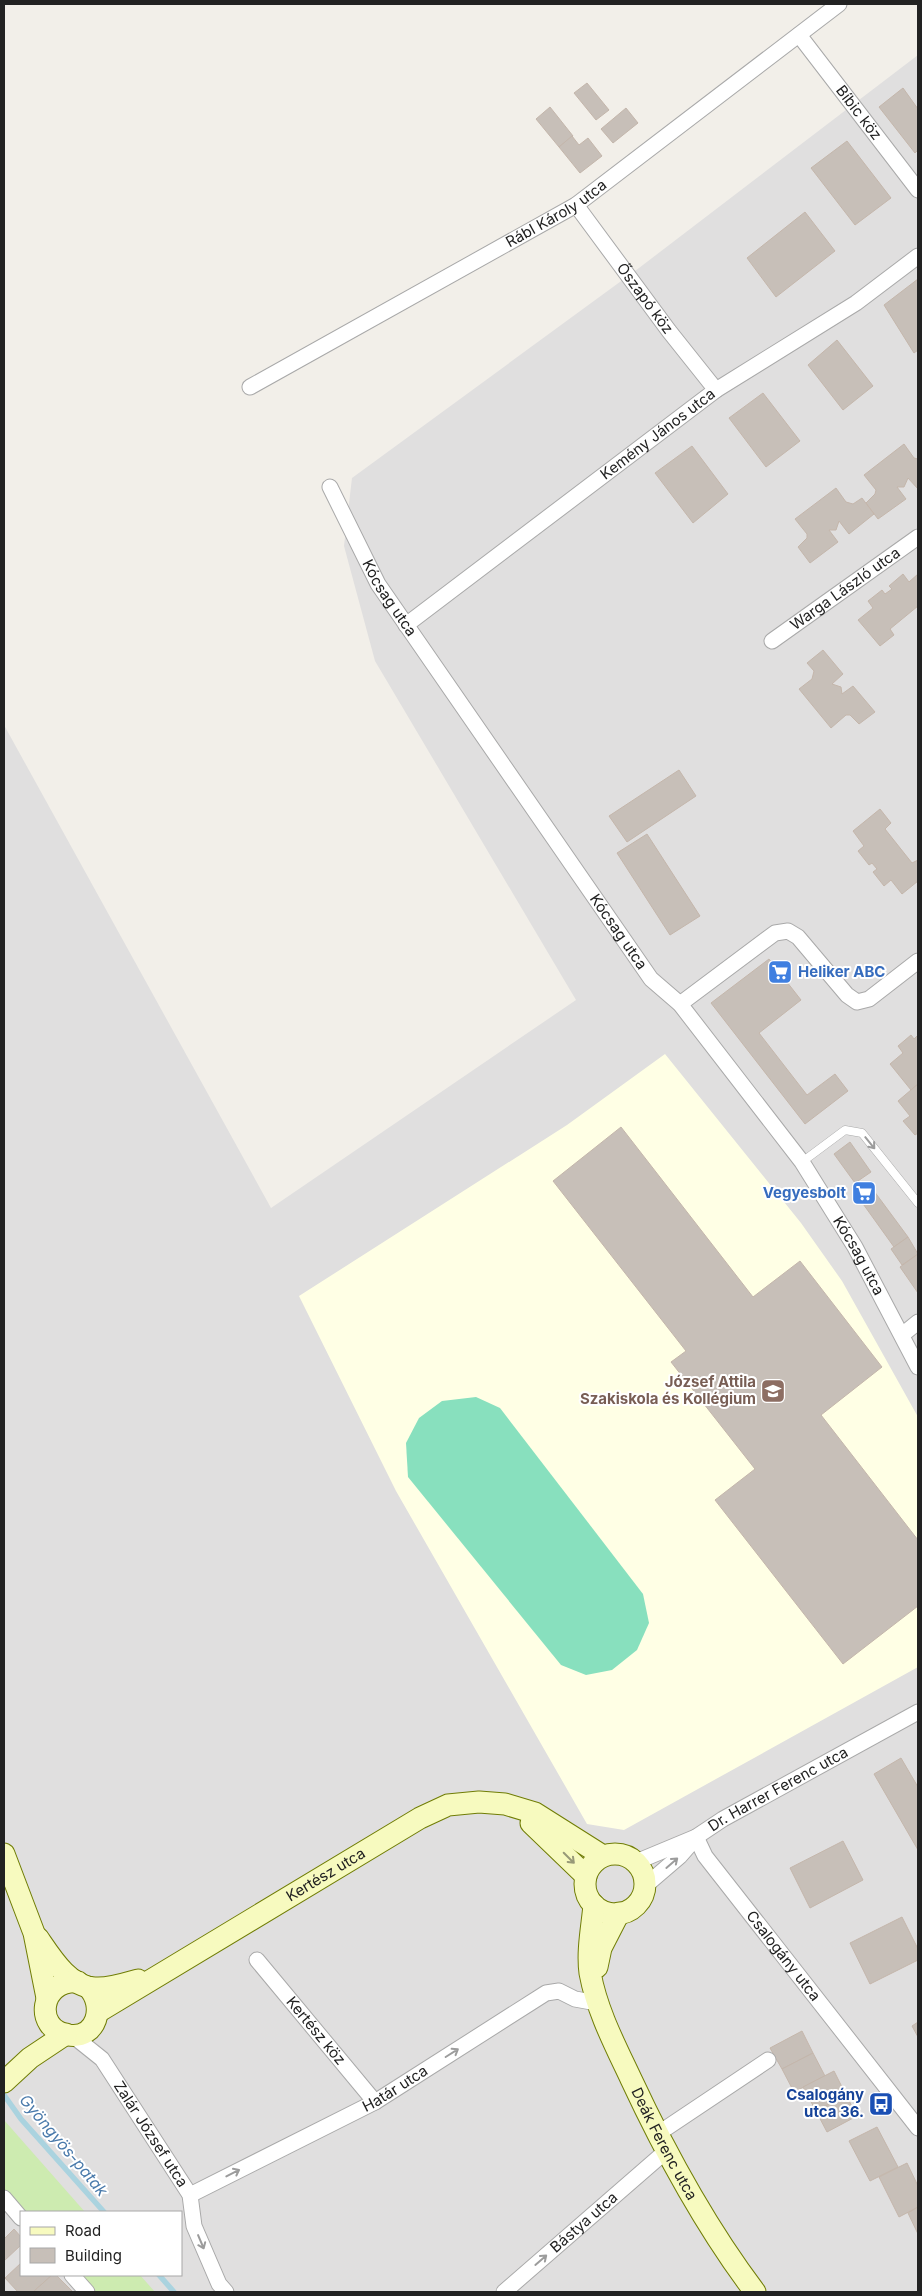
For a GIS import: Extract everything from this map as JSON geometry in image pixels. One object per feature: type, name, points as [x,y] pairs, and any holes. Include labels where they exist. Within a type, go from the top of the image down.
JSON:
[{"type":"street","name":"Rábl Károly utca","points":[[250,387],[576,205],[840,4]]},
{"type":"street","name":"Bíbic köz","points":[[799,35],[918,190]]},
{"type":"street","name":"Őszapó köz","points":[[576,205],[669,331],[716,390]]},
{"type":"street","name":"Kemény János utca","points":[[406,625],[716,390],[856,303],[918,256]]},
{"type":"street","name":"Kócsag utca","points":[[330,487],[368,567],[406,625],[651,979],[680,1004],[802,1162],[855,1247],[918,1366]]},
{"type":"street","name":"Warga László utca","points":[[772,641],[918,536]]},
{"type":"street","points":[[680,1004],[775,933],[788,931],[798,937],[847,995],[857,1002],[869,999],[918,962]]},
{"type":"street","points":[[902,1335],[918,1322]]},
{"type":"street","name":"Dr. Harrer Ferenc utca","points":[[636,1862],[696,1837],[738,1810],[918,1712]]},
{"type":"street","name":"Kertész utca","points":[[157,1975],[434,1811],[456,1804],[480,1802],[505,1804],[535,1813],[603,1856]]},
{"type":"street","points":[[505,1804],[537,1827],[586,1876]]},
{"type":"street","points":[[645,1886],[641,1869],[636,1862],[620,1854],[603,1856],[595,1862],[586,1876],[585,1888],[594,1905],[601,1911],[619,1913],[630,1910],[637,1904],[645,1886],[680,1856],[696,1837]]},
{"type":"street","name":"Csalogány utca","points":[[696,1837],[706,1856],[918,2128]]},
{"type":"street","points":[[4,1854],[34,1933],[46,2006],[52,2027],[69,2035],[102,2059]]},
{"type":"street","points":[[594,1905],[589,1953],[595,1994]]},
{"type":"street","points":[[595,1994],[601,1948],[619,1913]]},
{"type":"street","points":[[34,1933],[65,1972],[83,1985],[96,1998],[95,2018],[102,2059]]},
{"type":"street","name":"Kertész köz","points":[[256,1960],[375,2102]]},
{"type":"street","points":[[30,2058],[50,1992],[63,1983],[115,1986],[157,1975]]},
{"type":"street","points":[[6,2080],[30,2058],[69,2035],[87,2030],[95,2018],[157,1975]]},
{"type":"street","name":"Határ utca","points":[[190,2195],[375,2102],[546,1993],[558,1991],[575,1999],[595,1994]]},
{"type":"street","name":"Deák Ferenc utca","points":[[595,1994],[611,2037],[661,2143],[727,2255],[755,2292]]},
{"type":"street","name":"Zalár József utca","points":[[102,2059],[190,2195],[194,2226],[218,2284],[226,2292]]},
{"type":"street","name":"Bástya utca","points":[[504,2292],[661,2143],[768,2060]]},
{"type":"street","points":[[4,2198],[20,2217]]},
{"type":"street","points":[[73,2276],[87,2292]]},
{"type":"lane","points":[[802,1162],[845,1130],[862,1133],[918,1203]]},
{"type":"shaded area","points":[[918,55],[918,2292],[4,2292],[4,725],[271,1208],[576,1000],[375,661],[344,546],[352,478],[639,268]]},
{"type":"shaded area","points":[[665,1054],[801,1223],[842,1281],[918,1417],[918,1667],[624,1830],[587,1824],[396,1491],[299,1296],[567,1125]]},
{"type":"green space","points":[[476,1397],[500,1408],[643,1594],[649,1623],[637,1650],[612,1670],[586,1675],[561,1665],[408,1477],[406,1443],[419,1418],[442,1401]]},
{"type":"green space","points":[[4,2120],[84,2211],[20,2211],[4,2198]]},
{"type":"green space","points":[[73,2276],[141,2276],[155,2292],[87,2292]]},
{"type":"building","points":[[587,83],[609,110],[596,120],[574,93]]},
{"type":"building","points":[[903,88],[918,109],[918,150],[915,153],[879,107]]},
{"type":"building","points":[[550,107],[573,136],[559,147],[536,119]]},
{"type":"building","points":[[626,108],[638,123],[613,143],[601,129]]},
{"type":"building","points":[[572,136],[579,145],[588,138],[602,156],[580,173],[559,147]]},
{"type":"building","points":[[847,141],[891,198],[855,225],[811,168]]},
{"type":"building","points":[[805,212],[835,251],[776,297],[747,258]]},
{"type":"building","points":[[918,279],[918,350],[914,353],[884,305]]},
{"type":"building","points":[[837,340],[873,386],[843,410],[808,365]]},
{"type":"building","points":[[763,393],[800,441],[766,467],[729,418]]},
{"type":"building","points":[[904,444],[914,458],[918,459],[918,489],[908,478],[904,487],[897,487],[906,499],[878,519],[866,503],[875,494],[876,490],[864,475]]},
{"type":"building","points":[[692,446],[728,494],[693,523],[655,473]]},
{"type":"building","points":[[836,488],[846,502],[853,504],[862,498],[874,514],[849,534],[839,521],[836,530],[829,530],[838,542],[810,563],[798,547],[807,538],[807,534],[795,519]]},
{"type":"building","points":[[903,574],[909,582],[918,574],[918,606],[890,629],[894,635],[880,646],[858,620],[873,608],[868,601],[882,590],[885,594],[892,589],[889,586]]},
{"type":"building","points":[[823,650],[843,674],[832,684],[841,687],[842,694],[853,686],[875,712],[859,724],[850,715],[846,715],[831,728],[799,689],[812,679],[814,671],[807,663]]},
{"type":"building","points":[[679,770],[696,796],[627,842],[609,816]]},
{"type":"building","points":[[880,809],[891,823],[885,829],[912,863],[918,860],[918,881],[902,894],[891,880],[884,886],[873,872],[877,869],[872,863],[869,865],[858,851],[864,846],[853,831]]},
{"type":"building","points":[[647,834],[700,916],[670,935],[617,853]]},
{"type":"building","points":[[769,959],[801,1000],[759,1033],[807,1095],[835,1074],[848,1091],[805,1124],[711,1003]]},
{"type":"building","points":[[911,1035],[914,1039],[918,1035],[918,1084],[911,1090],[890,1064],[903,1053],[898,1046]]},
{"type":"building","points":[[918,1084],[918,1133],[915,1135],[903,1121],[910,1116],[898,1101]]},
{"type":"building","name":"József Attila Szakiskola és Kollégium","points":[[621,1127],[753,1297],[800,1261],[882,1367],[821,1415],[918,1540],[918,1606],[843,1664],[715,1500],[755,1469],[671,1362],[686,1351],[553,1181]]},
{"type":"building","points":[[850,1142],[871,1172],[855,1183],[834,1154]]},
{"type":"building","points":[[874,1191],[908,1237],[894,1247],[861,1201]]},
{"type":"building","points":[[908,1237],[918,1254],[902,1265],[891,1249]]},
{"type":"building","points":[[918,1254],[918,1293],[900,1267]]},
{"type":"building","points":[[901,1758],[918,1787],[918,1850],[874,1774]]},
{"type":"building","points":[[843,1841],[863,1880],[810,1908],[790,1868]]},
{"type":"building","points":[[902,1917],[918,1949],[918,1960],[870,1984],[850,1943]]},
{"type":"building","points":[[918,2022],[918,2037],[912,2026]]},
{"type":"building","points":[[802,2031],[813,2053],[782,2069],[770,2048]]},
{"type":"building","points":[[813,2053],[825,2076],[794,2092],[782,2069]]},
{"type":"building","points":[[834,2071],[846,2095],[816,2111],[803,2087]]},
{"type":"building","points":[[846,2095],[857,2116],[827,2132],[816,2111]]},
{"type":"building","points":[[877,2127],[898,2167],[870,2181],[849,2141]]},
{"type":"building","points":[[907,2163],[918,2186],[918,2207],[899,2217],[879,2177]]},
{"type":"building","points":[[918,2207],[918,2234],[908,2213]]},
{"type":"building","points":[[14,2229],[20,2236],[20,2246],[4,2261],[4,2239]]},
{"type":"building","points":[[20,2264],[20,2276],[51,2276],[33,2292],[18,2292],[5,2278]]},
{"type":"building","points":[[51,2276],[57,2276],[73,2292],[33,2292]]},
{"type":"waterway","name":"Gyöngyös-patak","points":[[4,2095],[21,2119],[103,2211]]},
{"type":"waterway","name":"Gyöngyös-patak","points":[[160,2276],[174,2292]]},
{"type":"place","name":"Heliker ABC","points":[[780,972]]},
{"type":"place","name":"Vegyesbolt","points":[[864,1193]]},
{"type":"place","name":"József Attila Szakiskola és Kollégium","points":[[773,1391]]},
{"type":"place","name":"Csalogány utca 36.","points":[[881,2104]]}]
